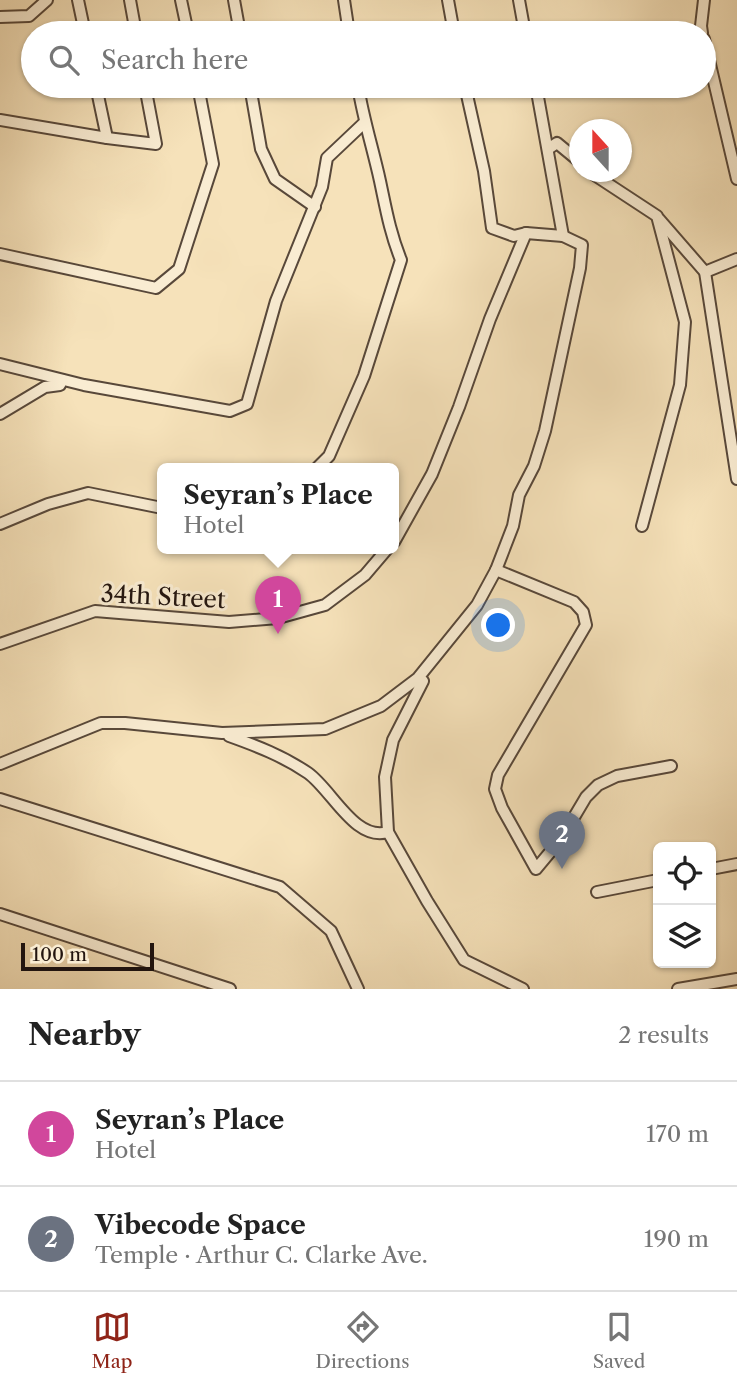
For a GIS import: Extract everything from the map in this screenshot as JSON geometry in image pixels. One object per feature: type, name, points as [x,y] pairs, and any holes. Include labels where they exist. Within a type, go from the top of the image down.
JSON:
[{"type":"street","points":[[0,18],[29,16],[47,0]]},
{"type":"street","points":[[78,0],[82,21]]},
{"type":"street","points":[[130,0],[134,21]]},
{"type":"street","points":[[181,0],[185,21]]},
{"type":"street","points":[[234,0],[238,21]]},
{"type":"street","points":[[344,0],[347,21]]},
{"type":"street","points":[[447,0],[451,21]]},
{"type":"street","points":[[519,0],[523,21]]},
{"type":"street","points":[[702,21],[705,0]]},
{"type":"street","points":[[716,90],[737,179]]},
{"type":"street","points":[[99,98],[107,138]]},
{"type":"street","points":[[0,120],[156,144],[147,98]]},
{"type":"street","points":[[0,254],[156,288],[179,268],[213,164],[200,98]]},
{"type":"street","points":[[252,98],[261,149],[275,179],[315,207]]},
{"type":"street","points":[[322,463],[329,456],[364,376],[401,260],[391,235],[360,98]]},
{"type":"street","points":[[0,764],[102,723],[222,733],[325,729],[381,706],[418,678],[477,605],[496,570],[513,526],[519,495],[534,466],[545,431],[580,268],[582,245],[564,236],[526,233],[514,236],[492,228],[484,172],[468,98]]},
{"type":"street","points":[[538,98],[564,236]]},
{"type":"street","points":[[0,364],[62,380],[230,411],[247,404],[276,301],[315,207],[327,158],[364,122]]},
{"type":"street","points":[[548,149],[557,143],[569,153]]},
{"type":"street","points":[[605,182],[657,216],[705,272],[737,480]]},
{"type":"street","points":[[642,526],[680,385],[684,323],[657,216]]},
{"type":"street","points":[[399,533],[432,474],[490,318],[526,233]]},
{"type":"street","points":[[705,272],[737,259]]},
{"type":"street","points":[[0,414],[45,387],[60,385],[62,380]]},
{"type":"street","points":[[0,524],[48,504],[88,493],[157,507]]},
{"type":"street","name":"34th Street","points":[[0,644],[96,611],[229,622],[278,618],[326,604],[365,575],[383,554]]},
{"type":"street","points":[[496,570],[574,602],[583,612],[586,625],[498,775],[495,789],[536,869],[561,839],[586,797],[598,785],[617,776],[671,766]]},
{"type":"street","points":[[423,681],[393,740],[385,777],[388,832],[426,901],[464,960],[523,989]]},
{"type":"street","points":[[222,733],[275,752],[311,775],[355,823],[369,833],[379,835],[388,832]]},
{"type":"street","points":[[0,799],[280,887],[331,932],[358,989]]},
{"type":"street","points":[[716,868],[737,864]]},
{"type":"street","points":[[597,892],[653,881]]},
{"type":"street","points":[[0,914],[230,989]]},
{"type":"street","points":[[678,989],[737,979]]},
{"type":"place","name":"Seyran’s Place","points":[[278,634]]},
{"type":"place","name":"Vibecode Space","points":[[562,869]]}]
